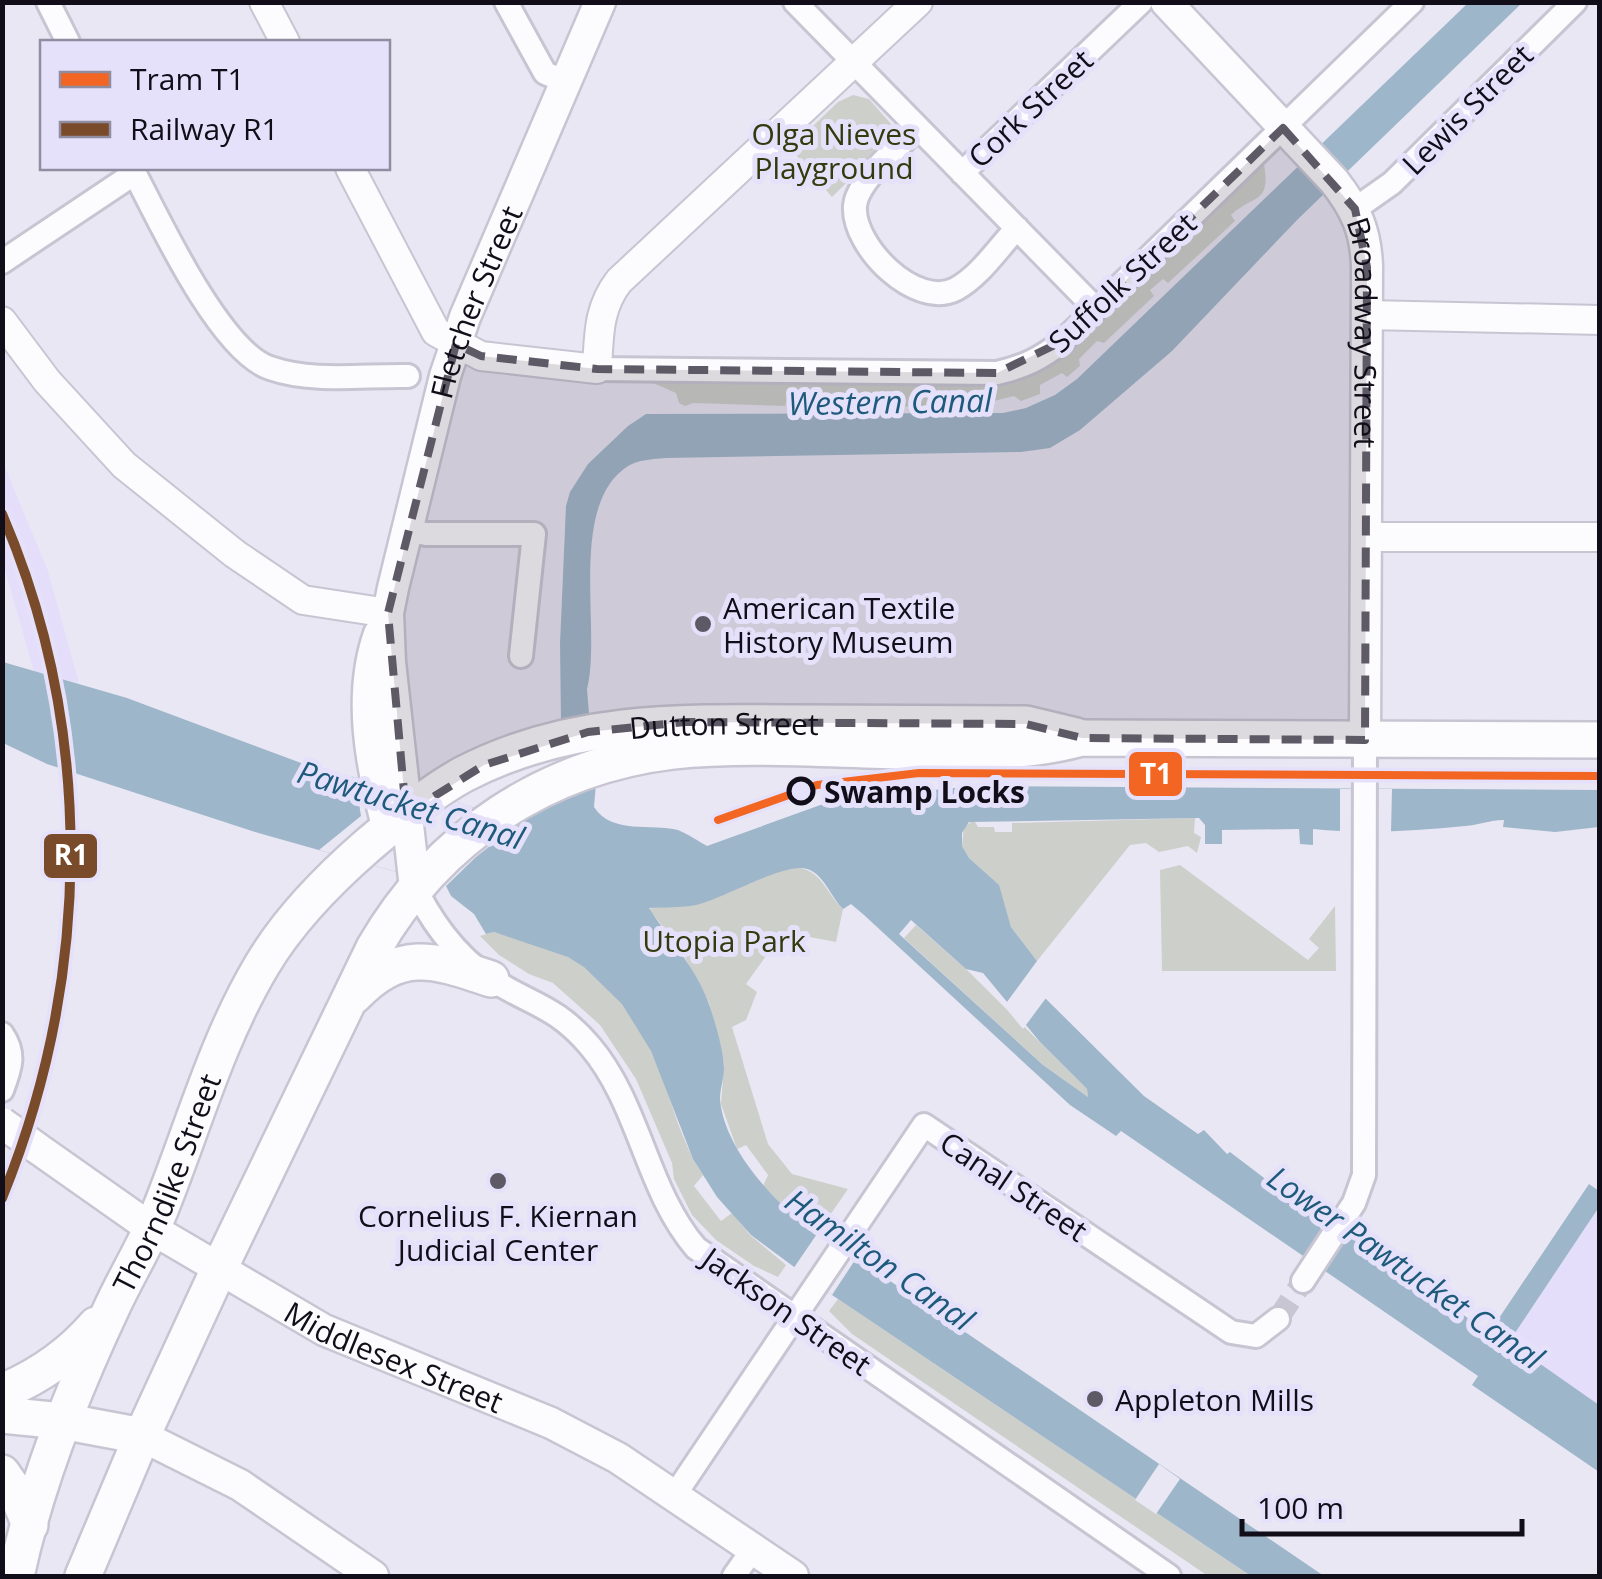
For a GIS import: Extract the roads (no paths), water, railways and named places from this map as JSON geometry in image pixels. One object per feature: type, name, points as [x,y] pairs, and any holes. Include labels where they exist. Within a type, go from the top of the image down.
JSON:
[{"type":"main road","name":"Fletcher Street","points":[[415,880],[401,800],[388,613],[405,530],[456,344],[600,2]]},
{"type":"main road","name":"Broadway Street","points":[[1166,2],[1351,203],[1366,248],[1365,740]]},
{"type":"main road","name":"Dutton Street","points":[[401,800],[484,765],[575,735],[685,722],[1026,724],[1082,738]]},
{"type":"main road","name":"Dutton Street","points":[[415,880],[495,816],[573,775],[618,760],[686,750],[1011,752],[1082,738],[1600,740]]},
{"type":"main road","name":"Thorndike Street","points":[[16,1576],[62,1421],[152,1229],[221,1045],[263,962],[401,800]]},
{"type":"main road","points":[[83,1576],[219,1269],[374,948],[415,880]]},
{"type":"main road","points":[[344,1008],[377,976],[406,962],[436,962],[491,979]]},
{"type":"main road","name":"Middlesex Street","points":[[2,1123],[152,1229],[324,1330],[578,1436],[793,1576]]},
{"type":"main road","points":[[2,1392],[32,1378],[71,1350],[115,1301]]},
{"type":"main road","points":[[2,1415],[142,1436],[240,1485],[373,1576]]},
{"type":"main road","points":[[2,1474],[18,1496],[30,1525]]},
{"type":"street","points":[[48,2],[67,40]]},
{"type":"street","points":[[264,2],[283,40]]},
{"type":"street","points":[[506,2],[545,74],[566,82]]},
{"type":"street","points":[[795,2],[1096,310]]},
{"type":"street","points":[[597,368],[600,314],[619,281],[918,2]]},
{"type":"street","name":"Cork Street","points":[[962,172],[1141,2]]},
{"type":"street","name":"Suffolk Street","points":[[456,344],[481,356],[597,368],[997,373],[1020,368],[1042,358],[1291,136],[1412,2]]},
{"type":"street","name":"Lewis Street","points":[[1351,203],[1392,183],[1575,2]]},
{"type":"street","points":[[918,128],[868,179],[855,208],[866,244],[900,281],[932,294],[955,290],[996,253],[1016,228]]},
{"type":"street","points":[[2,262],[134,170],[179,258],[244,353],[265,367],[298,376],[408,376]]},
{"type":"street","points":[[351,170],[436,332],[456,344]]},
{"type":"street","points":[[1366,315],[1600,320]]},
{"type":"street","points":[[2,320],[47,380],[124,465],[234,554],[304,600],[388,613]]},
{"type":"street","points":[[405,530],[426,534],[534,534],[520,656]]},
{"type":"street","points":[[1366,537],[1600,537]]},
{"type":"street","points":[[1306,1277],[1362,1187],[1365,1160],[1365,740]]},
{"type":"street","name":"Jackson Street","points":[[415,880],[454,947],[491,979],[544,1005],[579,1033],[613,1079],[684,1233],[713,1262],[1169,1576]]},
{"type":"street","points":[[2,1034],[9,1044],[12,1064],[2,1090]]},
{"type":"street","name":"Canal Street","points":[[674,1496],[924,1125],[1226,1329],[1252,1337],[1278,1319]]},
{"type":"street","points":[[734,1576],[753,1549]]},
{"type":"water","name":"Pawtucket Canal","points":[[1468,3],[1522,3],[1297,220],[1172,351],[1080,430],[1050,448],[1021,452],[646,460],[628,466],[609,484],[592,538],[591,664],[584,787],[596,783],[594,807],[602,816],[622,825],[678,830],[707,846],[837,799],[975,786],[1599,790],[1599,827],[1555,832],[1503,827],[1504,820],[1408,830],[1313,829],[1313,845],[1300,844],[1299,829],[1222,830],[1222,844],[1205,844],[1205,825],[1199,818],[969,822],[962,833],[962,846],[969,858],[999,885],[1011,927],[1037,961],[1037,976],[1045,998],[1144,1096],[1198,1134],[1204,1130],[1227,1154],[1230,1152],[1298,1204],[1356,1239],[1489,1333],[1589,1184],[1599,1191],[1599,1207],[1509,1342],[1599,1405],[1599,1472],[1472,1385],[1478,1376],[1121,1131],[1116,1136],[1070,1105],[864,915],[851,904],[843,909],[813,871],[784,871],[696,905],[649,908],[705,993],[722,1053],[723,1115],[737,1149],[773,1195],[799,1219],[1324,1576],[1251,1576],[832,1295],[751,1235],[717,1197],[693,1159],[651,1051],[622,1004],[584,967],[568,957],[494,932],[486,934],[474,914],[451,896],[446,886],[255,832],[47,764],[3,743],[3,662],[127,698],[328,773],[413,786],[519,824],[562,797],[560,644],[566,506],[588,464],[628,426],[646,414],[1003,413],[1055,395],[1077,379]],"holes":[[[911,920],[966,969],[983,973],[1040,1042],[1087,1089],[1088,1097],[1043,1065],[899,934]]]},
{"type":"tunnel","points":[[1278,1319],[1303,1281]]},
{"type":"railway","points":[[2,514],[33,597],[54,682],[67,769],[71,856],[66,943],[53,1030],[31,1115],[2,1198]]},
{"type":"tram line","name":"T1","points":[[718,820],[817,785],[919,773],[1600,776]]},
{"type":"rail line","name":"R1","points":[[2,514],[33,597],[54,682],[67,769],[71,856],[66,943],[53,1030],[31,1115],[2,1198]]},
{"type":"place","name":"American Textile History Museum","points":[[703,624]]},
{"type":"place","name":"Swamp Locks","points":[[801,791]]},
{"type":"place","name":"Cornelius F. Kiernan Judicial Center","points":[[498,1181]]},
{"type":"place","name":"Appleton Mills","points":[[1095,1399]]},
{"type":"park label","name":"Olga Nieves Playground","points":[[834,150]]},
{"type":"park label","name":"Utopia Park","points":[[724,940]]},
{"type":"water label","name":"Western Canal","points":[[890,401]]},
{"type":"water label","name":"Hamilton Canal","points":[[880,1259]]},
{"type":"water label","name":"Lower Pawtucket Canal","points":[[1406,1267]]}]
